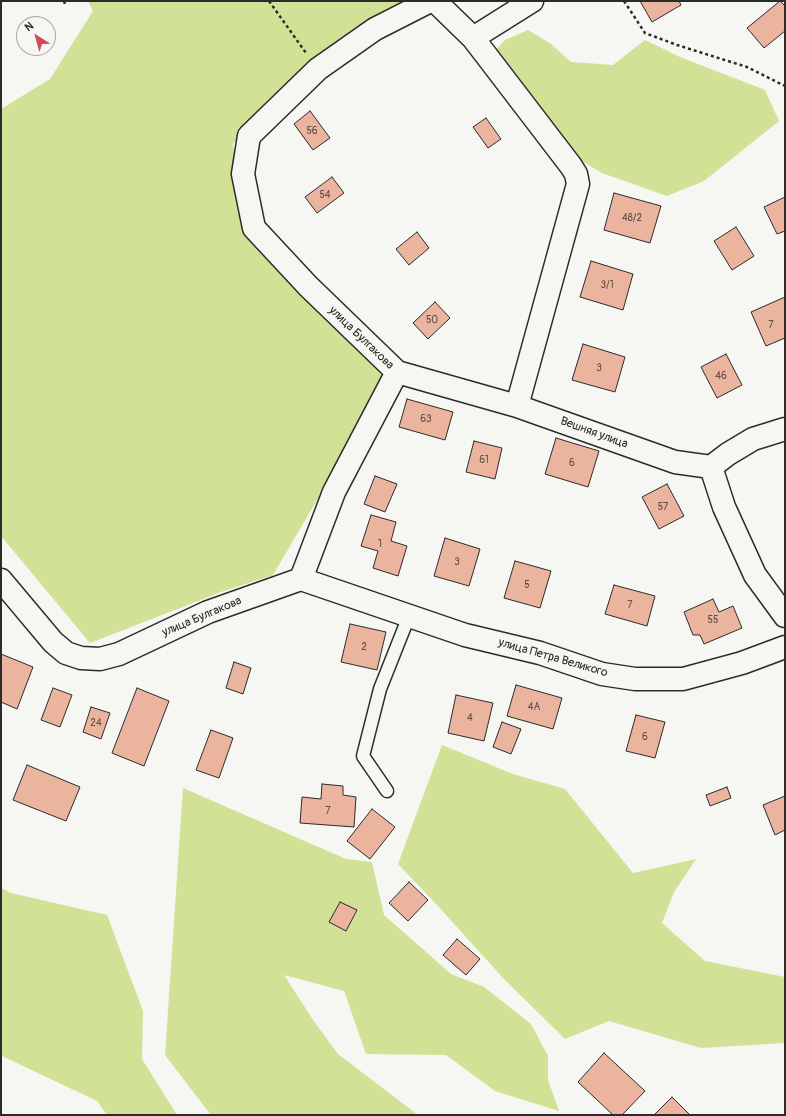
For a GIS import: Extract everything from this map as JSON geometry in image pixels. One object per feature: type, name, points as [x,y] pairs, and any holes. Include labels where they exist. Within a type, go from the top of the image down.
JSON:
[{"type":"street","name":"улица Булгакова","points":[[1,580],[53,642],[66,653],[81,658],[100,659],[119,654],[208,612],[301,579],[334,492],[397,372],[308,286],[254,228],[243,174],[249,136],[318,69],[375,29],[430,1]]},
{"type":"street","points":[[435,1],[473,38],[576,174],[578,184],[517,406]]},
{"type":"street","points":[[473,38],[532,1]]},
{"type":"street","name":"Вешняя улица","points":[[397,372],[517,406],[675,462],[711,467]]},
{"type":"street","points":[[785,429],[753,439],[728,454],[711,467],[724,507],[755,575],[785,616]]},
{"type":"street","name":"улица Петра Великого","points":[[301,579],[466,635],[540,653],[602,674],[635,679],[683,680],[742,663],[785,647]]},
{"type":"lane","points":[[387,791],[363,756],[380,689],[409,616]]},
{"type":"path","points":[[270,1],[318,69]]},
{"type":"path","points":[[624,1],[645,33],[677,45],[747,67],[785,86]]},
{"type":"green space","points":[[88,1],[413,1],[263,110],[233,144],[245,235],[390,376],[273,575],[221,592],[90,643],[1,536],[1,109],[50,79],[93,11]]},
{"type":"green space","points":[[528,30],[551,44],[571,62],[613,65],[645,40],[680,57],[765,90],[779,121],[704,181],[667,196],[602,173],[577,158],[491,55],[505,40]]},
{"type":"green space","points":[[442,745],[513,774],[565,789],[633,873],[696,859],[674,892],[662,923],[705,961],[785,977],[785,1043],[701,1048],[609,1021],[565,1039],[504,979],[398,864]]},
{"type":"green space","points":[[183,788],[346,859],[372,862],[384,915],[451,974],[484,987],[531,1024],[548,1056],[548,1080],[559,1111],[495,1091],[446,1055],[366,1054],[344,991],[284,975],[313,1020],[338,1054],[418,1115],[211,1115],[165,1055]]},
{"type":"green space","points":[[1,888],[11,893],[107,915],[143,1011],[142,1059],[177,1115],[107,1115],[97,1101],[2,1056]]},
{"type":"building","points":[[640,1],[679,1],[681,5],[652,22]]},
{"type":"building","points":[[780,1],[785,6],[785,31],[764,48],[747,28]]},
{"type":"building","points":[[310,111],[330,138],[313,150],[294,124]]},
{"type":"building","points":[[486,118],[501,139],[488,148],[473,127]]},
{"type":"building","points":[[332,177],[344,193],[317,213],[305,197]]},
{"type":"building","points":[[614,193],[661,206],[650,243],[604,230]]},
{"type":"building","points":[[785,197],[785,231],[777,234],[764,207]]},
{"type":"building","points":[[736,227],[754,256],[732,270],[714,241]]},
{"type":"building","points":[[417,232],[429,248],[409,265],[396,249]]},
{"type":"building","points":[[591,261],[633,274],[623,310],[580,297]]},
{"type":"building","points":[[785,297],[785,338],[766,346],[751,312]]},
{"type":"building","points":[[435,302],[450,318],[428,339],[413,323]]},
{"type":"building","points":[[583,344],[625,357],[615,392],[572,380]]},
{"type":"building","points":[[726,354],[742,385],[717,398],[701,367]]},
{"type":"building","points":[[407,399],[453,412],[445,440],[399,427]]},
{"type":"building","points":[[556,438],[599,451],[588,487],[545,474]]},
{"type":"building","points":[[474,441],[502,448],[495,479],[466,472]]},
{"type":"building","points":[[375,476],[397,484],[385,512],[364,504]]},
{"type":"building","points":[[667,484],[684,516],[659,529],[642,497]]},
{"type":"building","points":[[371,515],[396,522],[391,541],[407,546],[398,576],[373,568],[378,551],[361,546]]},
{"type":"building","points":[[445,538],[480,549],[469,586],[434,576]]},
{"type":"building","points":[[515,561],[551,571],[540,608],[504,598]]},
{"type":"building","points":[[614,585],[655,596],[647,626],[605,614]]},
{"type":"building","points":[[713,599],[719,612],[733,606],[742,628],[704,644],[700,635],[693,635],[684,612]]},
{"type":"building","points":[[350,624],[386,632],[377,670],[341,662]]},
{"type":"building","points":[[1,654],[33,667],[17,709],[1,702]]},
{"type":"building","points":[[234,662],[251,668],[243,694],[226,688]]},
{"type":"building","points":[[516,685],[562,698],[553,729],[507,716]]},
{"type":"building","points":[[53,688],[72,695],[60,727],[41,720]]},
{"type":"building","points":[[137,688],[169,701],[144,766],[112,753]]},
{"type":"building","points":[[456,695],[493,703],[484,741],[448,733]]},
{"type":"building","points":[[91,707],[110,713],[101,739],[83,732]]},
{"type":"building","points":[[636,715],[665,722],[655,758],[626,751]]},
{"type":"building","points":[[502,722],[521,729],[511,754],[493,747]]},
{"type":"building","points":[[211,730],[233,738],[219,778],[196,770]]},
{"type":"building","points":[[27,765],[80,787],[66,821],[13,800]]},
{"type":"building","points":[[322,784],[343,786],[343,795],[356,797],[354,827],[300,823],[302,797],[321,799]]},
{"type":"building","points":[[727,787],[731,798],[710,806],[706,795]]},
{"type":"building","points":[[785,796],[785,830],[775,835],[763,805]]},
{"type":"building","points":[[372,809],[395,827],[370,859],[347,841]]},
{"type":"building","points":[[409,882],[428,900],[408,921],[389,903]]},
{"type":"building","points":[[340,902],[357,910],[346,931],[329,922]]},
{"type":"building","points":[[457,939],[480,959],[466,975],[443,955]]},
{"type":"building","points":[[604,1053],[645,1091],[622,1115],[613,1115],[578,1082]]},
{"type":"building","points":[[672,1097],[690,1115],[654,1115]]}]
